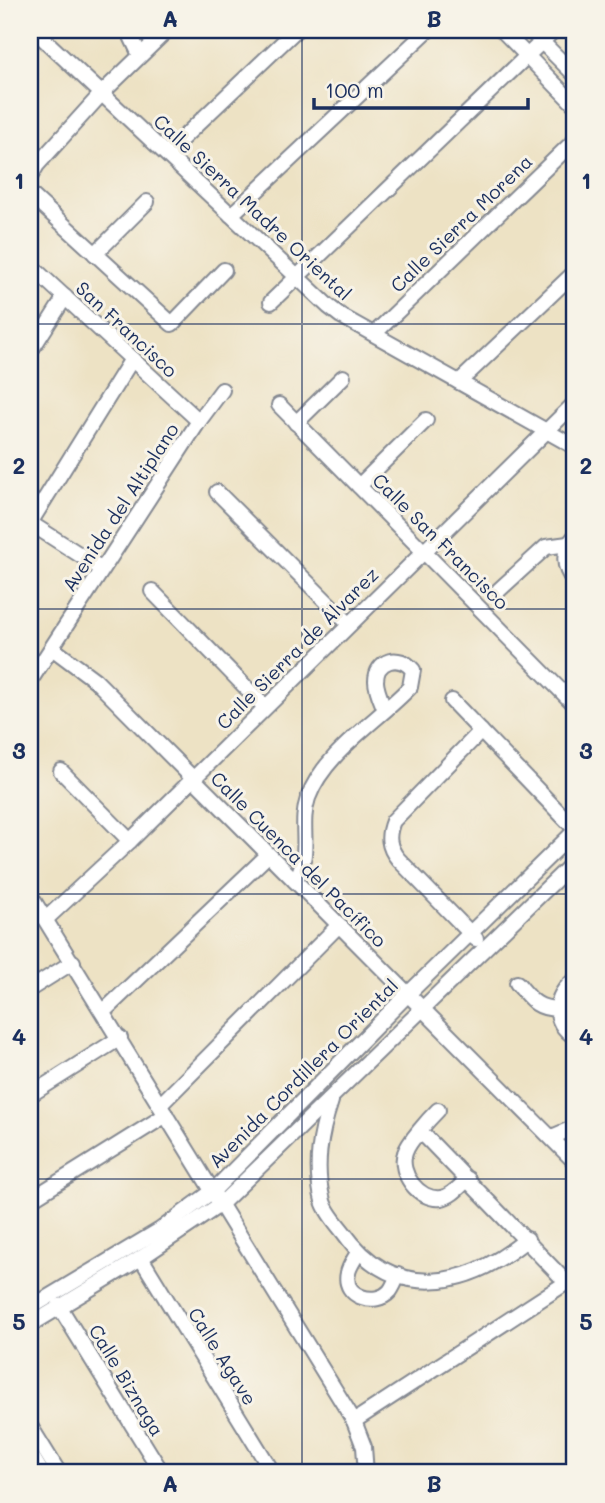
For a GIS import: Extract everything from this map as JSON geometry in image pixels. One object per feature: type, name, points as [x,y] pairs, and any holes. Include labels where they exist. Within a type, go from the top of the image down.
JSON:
[{"type":"street","name":"Calle Sierra Madre Oriental","points":[[34,30],[334,311],[575,447]]},
{"type":"street","points":[[128,30],[140,55]]},
{"type":"street","points":[[30,177],[37,165],[103,92],[167,30]]},
{"type":"street","points":[[167,153],[296,30]]},
{"type":"street","points":[[231,215],[428,30]]},
{"type":"street","points":[[502,30],[575,105]]},
{"type":"street","points":[[530,30],[575,75]]},
{"type":"street","points":[[271,302],[554,30]]},
{"type":"street","name":"Calle Sierra Morena","points":[[374,334],[575,140]]},
{"type":"street","points":[[30,194],[172,324],[224,270]]},
{"type":"street","points":[[95,254],[147,202]]},
{"type":"street","name":"San Francisco","points":[[30,265],[199,421]]},
{"type":"street","points":[[459,382],[575,272]]},
{"type":"street","points":[[30,352],[65,298]]},
{"type":"street","points":[[102,569],[30,523],[132,359]]},
{"type":"street","points":[[296,422],[343,377]]},
{"type":"street","name":"Avenida del Altiplano","points":[[30,681],[199,421],[222,390]]},
{"type":"street","name":"Calle Sierra de Álvarez","points":[[46,919],[130,841],[575,403]]},
{"type":"street","name":"Calle San Francisco","points":[[279,405],[575,705]]},
{"type":"street","points":[[359,486],[426,420]]},
{"type":"street","points":[[217,492],[349,624]]},
{"type":"street","points":[[571,540],[564,559],[568,574],[575,582]]},
{"type":"street","points":[[499,590],[546,547],[571,540]]},
{"type":"street","points":[[152,591],[265,706]]},
{"type":"street","name":"Calle Cuenca del Pacífico","points":[[51,648],[95,680],[575,1162]]},
{"type":"street","points":[[452,701],[575,830]]},
{"type":"street","points":[[295,881],[303,868],[304,816],[308,797],[317,778],[385,710]]},
{"type":"street","points":[[481,731],[393,821],[389,830],[389,841],[392,852],[398,859],[485,948]]},
{"type":"street","points":[[61,771],[130,841]]},
{"type":"street","name":"Avenida Cordillera Oriental","points":[[30,1307],[217,1197],[408,995],[575,830]]},
{"type":"street","points":[[103,1012],[268,855]]},
{"type":"street","name":"Avenida Cordillera Oriental","points":[[30,1325],[141,1258],[217,1197],[333,1096],[575,861]]},
{"type":"street","points":[[30,895],[354,1421],[364,1447],[366,1473]]},
{"type":"street","points":[[30,1200],[163,1110],[339,925]]},
{"type":"street","points":[[30,989],[73,962]]},
{"type":"street","points":[[575,980],[566,986],[559,997],[557,1009],[559,1022],[575,1037]]},
{"type":"street","points":[[517,983],[537,1005],[557,1009]]},
{"type":"street","points":[[30,1095],[120,1038]]},
{"type":"street","points":[[333,1096],[322,1128],[318,1166],[324,1205],[358,1252],[398,1275],[424,1282],[466,1276],[504,1258],[527,1239]]},
{"type":"street","points":[[439,1110],[425,1122],[404,1154],[407,1177],[422,1194],[432,1198],[444,1198],[468,1179]]},
{"type":"street","points":[[552,1137],[575,1127]]},
{"type":"street","points":[[354,1421],[571,1280],[425,1136],[418,1135]]},
{"type":"street","points":[[358,1252],[348,1273],[348,1283],[354,1293],[368,1300],[379,1298],[390,1291],[398,1275]]},
{"type":"street","name":"Calle Agave","points":[[141,1258],[273,1473]]},
{"type":"street","name":"Calle Biznaga","points":[[60,1306],[162,1473]]},
{"type":"street","points":[[30,1426],[59,1473]]},
{"type":"street","points":[[30,1453],[42,1473]]},
{"type":"street","points":[[567,1473],[575,1469]]}]
